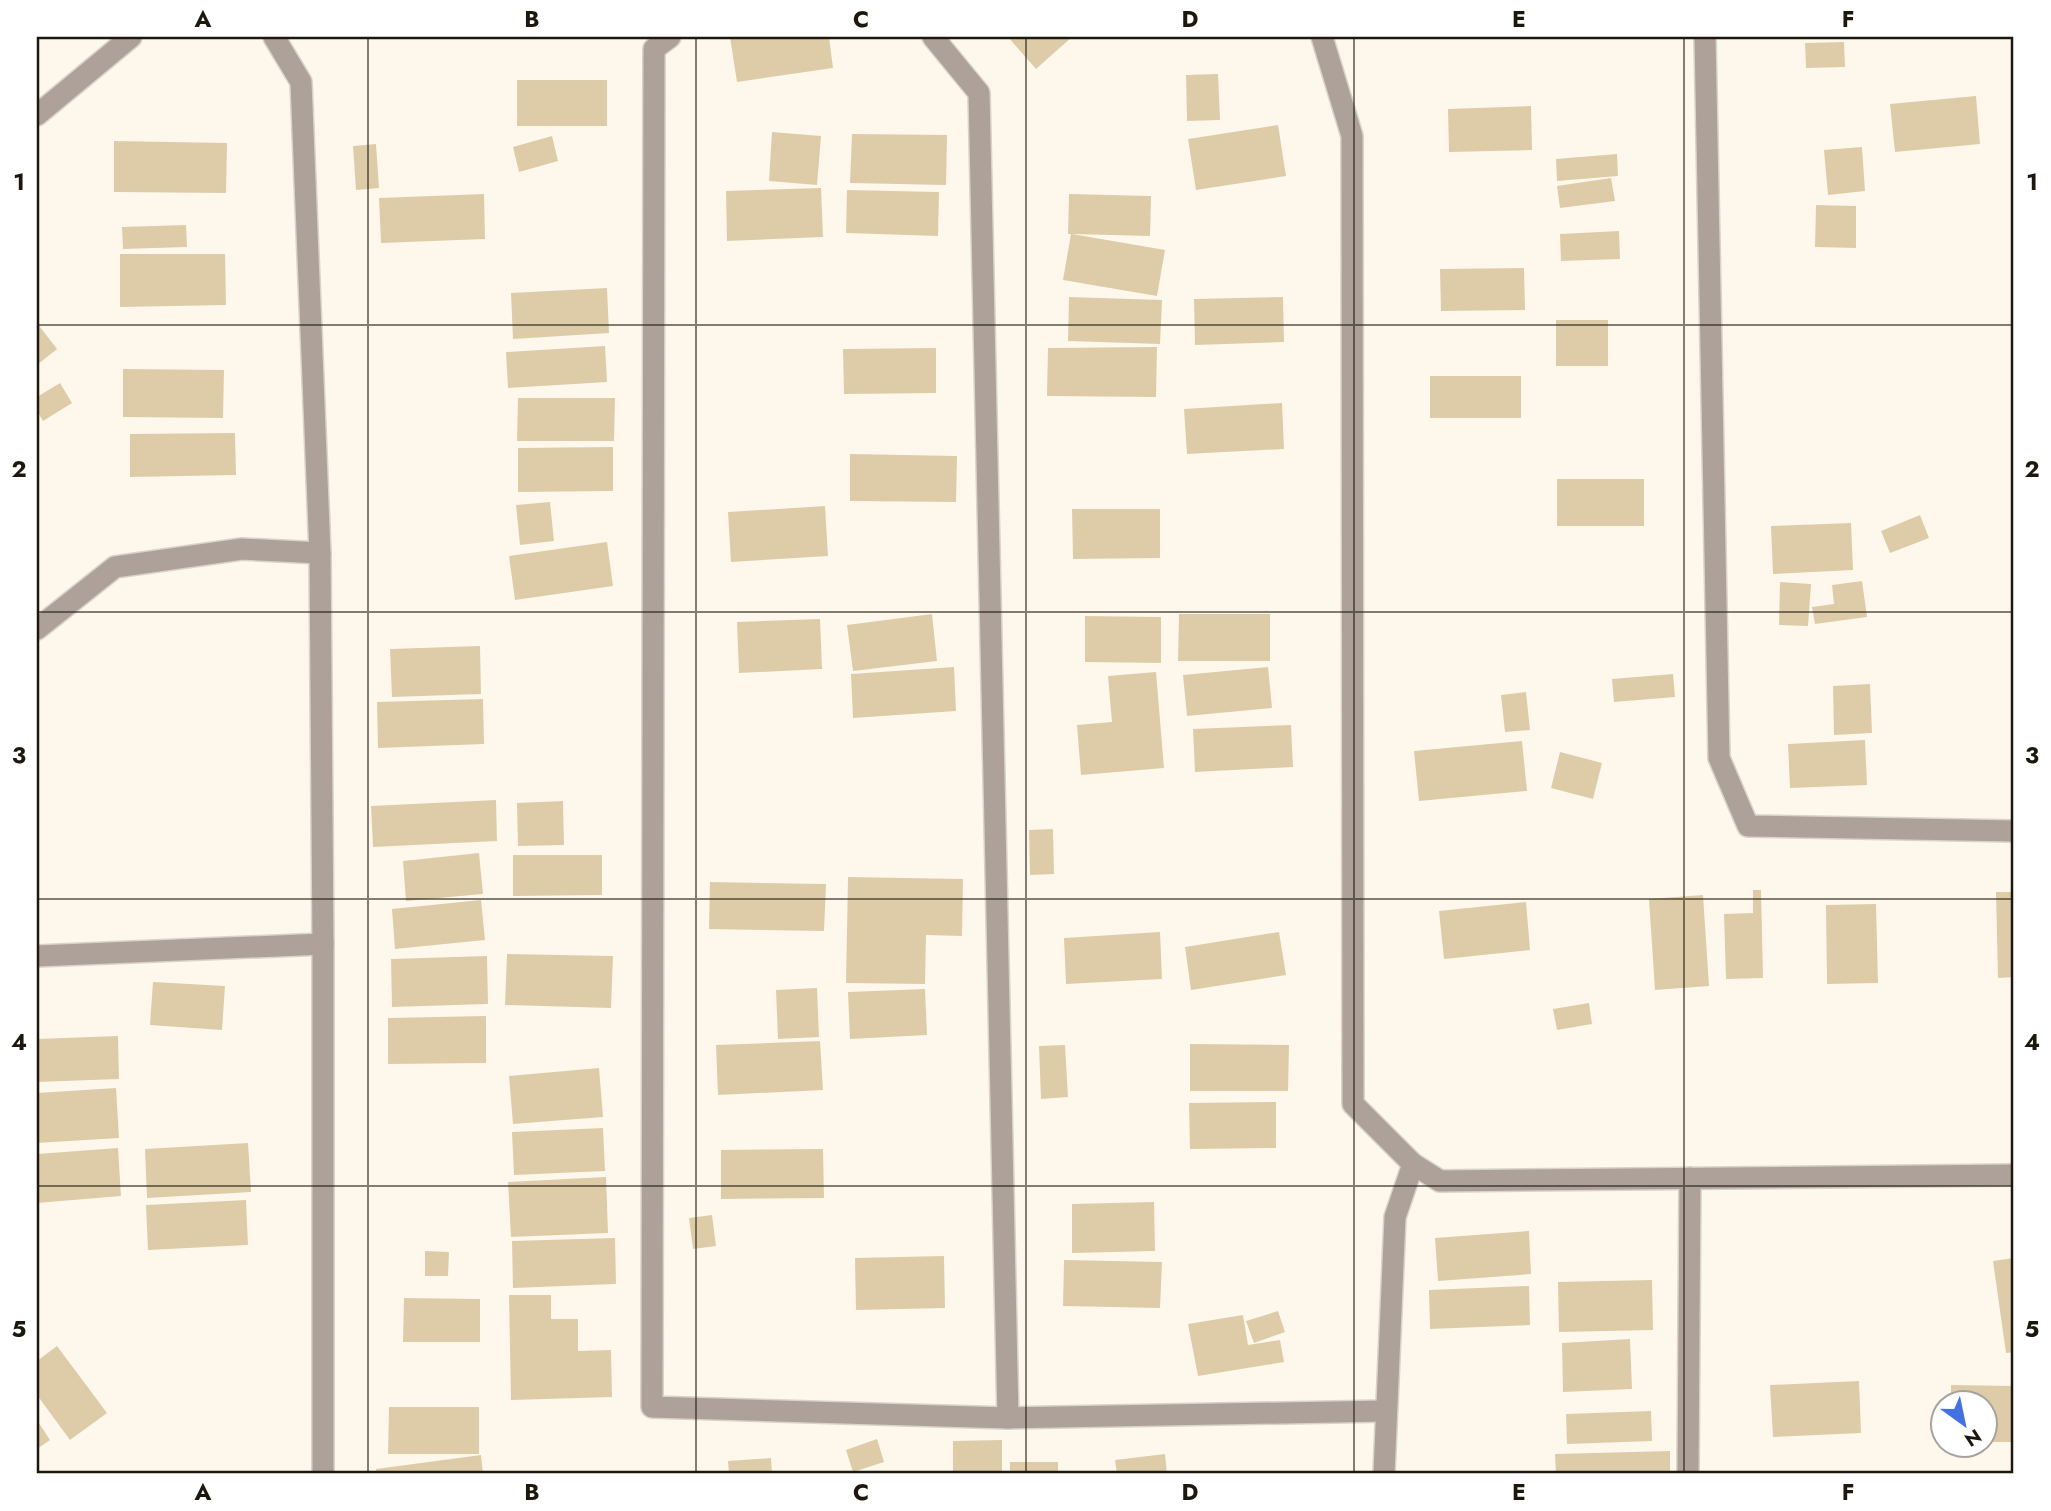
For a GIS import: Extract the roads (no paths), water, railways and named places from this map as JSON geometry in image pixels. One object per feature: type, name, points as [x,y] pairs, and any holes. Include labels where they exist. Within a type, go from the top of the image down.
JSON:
[{"type":"street","points":[[37,115],[131,37]]},
{"type":"street","points":[[274,37],[302,82],[320,554],[323,1474]]},
{"type":"street","points":[[670,37],[654,50],[652,1406],[1007,1418],[1385,1411]]},
{"type":"street","points":[[933,37],[979,93],[1007,1418]]},
{"type":"street","points":[[1322,37],[1352,136],[1353,1104],[1413,1164],[1440,1181],[2014,1175]]},
{"type":"street","points":[[1706,37],[1719,758],[1748,826],[2014,831]]},
{"type":"street","points":[[37,629],[115,567],[242,549],[320,554]]},
{"type":"street","points":[[37,956],[323,944]]},
{"type":"street","points":[[1384,1474],[1395,1217],[1413,1164]]},
{"type":"street","points":[[1688,1474],[1690,1178]]}]
